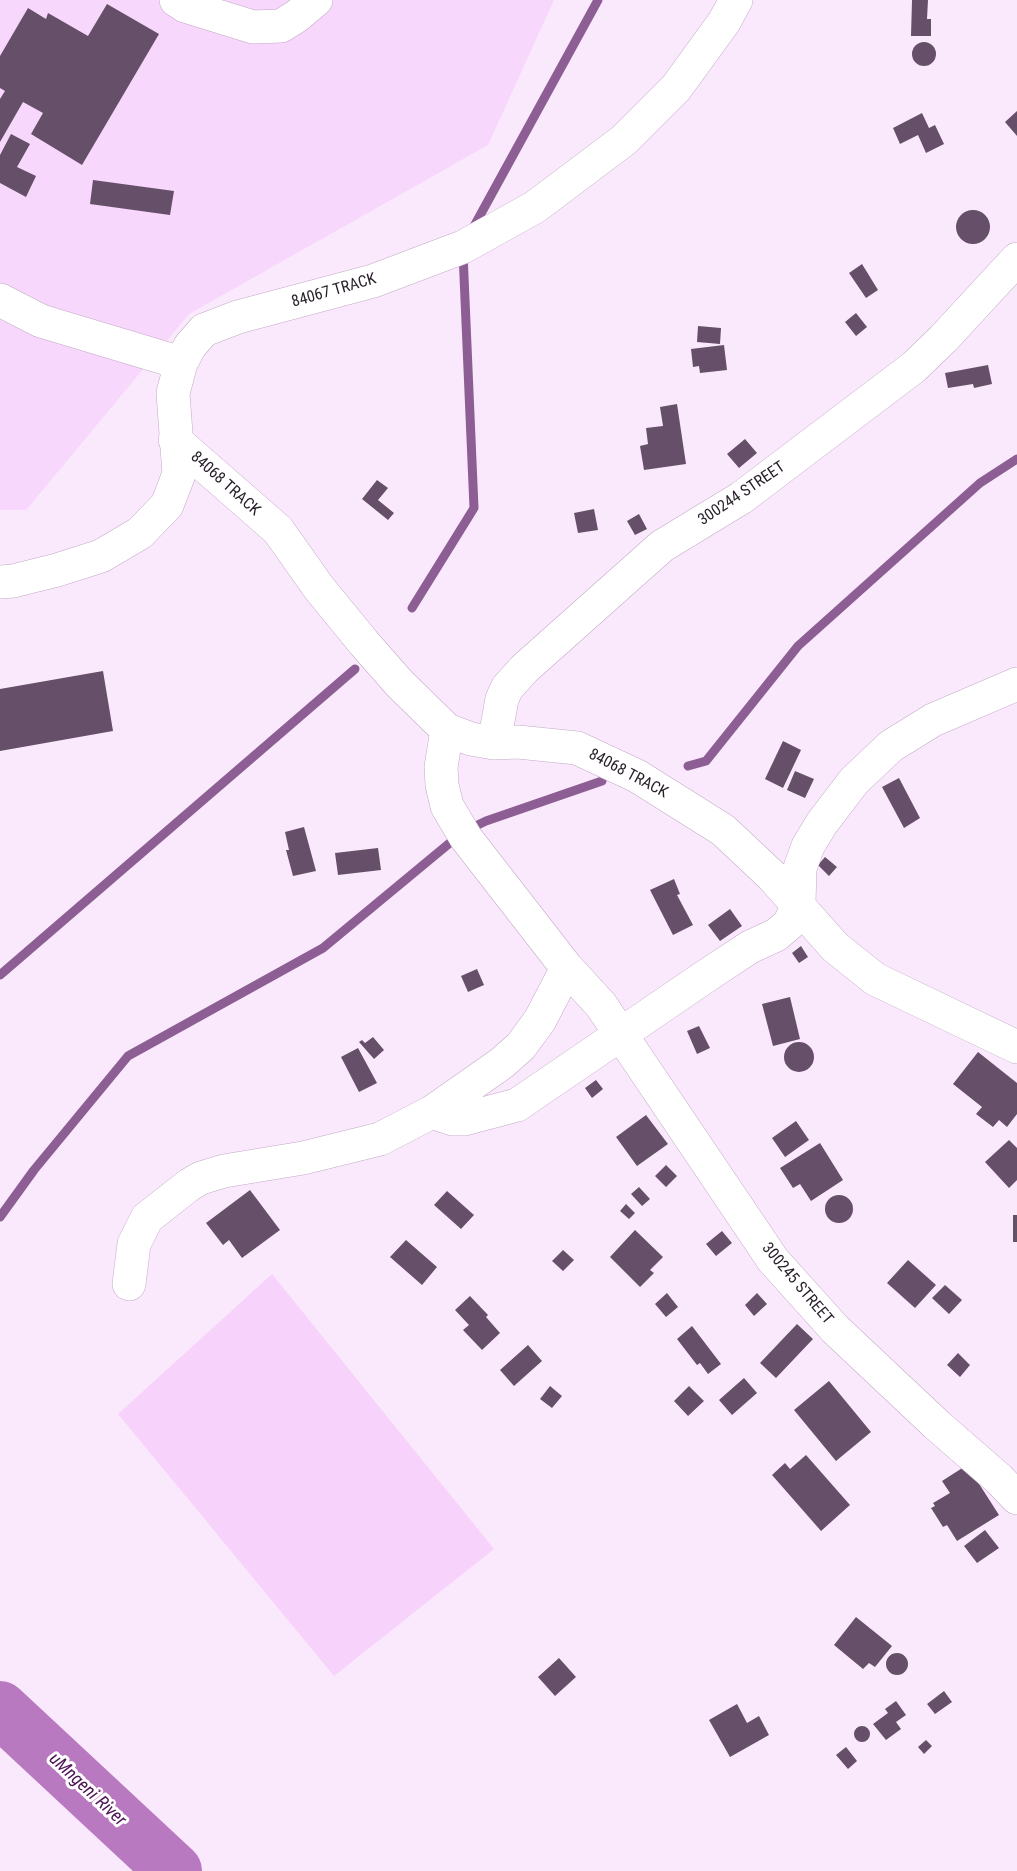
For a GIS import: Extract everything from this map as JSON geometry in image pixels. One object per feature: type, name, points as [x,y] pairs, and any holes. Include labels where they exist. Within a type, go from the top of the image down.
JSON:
[{"type":"street","points":[[176,0],[185,6],[253,27],[281,26],[316,0]]},
{"type":"street","name":"84067 TRACK","points":[[0,582],[57,570],[101,556],[140,533],[166,506],[179,474],[173,393],[181,363],[190,346],[204,330],[238,317],[373,281],[463,247],[536,207],[624,140],[676,87],[724,22],[736,0]]},
{"type":"street","name":"300244 STREET","points":[[494,743],[502,699],[507,688],[524,669],[662,546],[741,498],[914,367],[943,339],[1017,258]]},
{"type":"street","points":[[0,300],[41,321],[181,363]]},
{"type":"street","name":"84068 TRACK","points":[[175,440],[278,530],[319,588],[364,643],[399,683],[447,730],[494,743],[518,742],[578,748],[628,771],[723,830],[799,903],[835,946],[875,979],[1017,1047]]},
{"type":"street","points":[[432,1113],[453,1119],[464,1119],[517,1105],[750,947],[776,935],[789,924],[799,903],[800,868],[808,846],[822,823],[854,781],[891,746],[933,720],[1017,684]]},
{"type":"street","name":"300245 STREET","points":[[447,730],[441,767],[442,785],[447,806],[466,838],[567,968],[601,1005],[619,1035],[700,1150],[773,1260],[835,1329],[1017,1498]]},
{"type":"street","points":[[129,1284],[134,1244],[147,1218],[189,1185],[201,1178],[224,1171],[303,1158],[380,1140],[432,1113],[502,1063],[521,1046],[540,1020],[567,968]]},
{"type":"shaded area","points":[[0,0],[554,0],[488,145],[189,314],[26,510],[0,510]]},
{"type":"shaded area","points":[[272,1274],[494,1549],[334,1676],[118,1414]]},
{"type":"building","points":[[912,0],[928,0],[927,19],[931,19],[931,36],[911,36]]},
{"type":"building","points":[[107,4],[159,34],[82,165],[31,134],[43,113],[23,102],[0,142],[0,99],[5,91],[0,88],[0,56],[28,8],[46,19],[48,13],[88,36]]},
{"type":"building","points":[[924,42],[932,46],[936,54],[932,62],[924,66],[916,62],[912,54],[916,46]]},
{"type":"building","points":[[1017,111],[1017,136],[1005,122]]},
{"type":"building","points":[[922,113],[929,128],[935,125],[944,144],[926,153],[918,135],[900,144],[893,128]]},
{"type":"building","points":[[11,134],[30,144],[17,167],[36,176],[26,197],[0,183],[0,155]]},
{"type":"building","points":[[93,180],[174,191],[170,215],[90,204]]},
{"type":"building","points":[[973,210],[985,215],[990,227],[985,239],[973,244],[961,239],[956,227],[961,215]]},
{"type":"building","points":[[862,264],[878,290],[866,298],[849,273]]},
{"type":"building","points":[[856,313],[867,327],[856,336],[845,322]]},
{"type":"building","points":[[698,326],[721,328],[720,344],[697,342]]},
{"type":"building","points":[[724,345],[727,370],[700,373],[699,366],[693,367],[691,349]]},
{"type":"building","points":[[988,365],[992,384],[974,388],[973,384],[948,388],[945,373]]},
{"type":"building","points":[[677,404],[686,464],[644,470],[640,446],[648,444],[646,428],[663,426],[660,407]]},
{"type":"building","points":[[745,439],[757,453],[739,468],[727,454]]},
{"type":"building","points":[[377,480],[388,488],[378,500],[394,513],[388,520],[362,499]]},
{"type":"building","points":[[594,509],[598,530],[578,533],[574,513]]},
{"type":"building","points":[[639,514],[647,529],[635,535],[627,521]]},
{"type":"building","points":[[103,671],[113,731],[0,751],[0,689]]},
{"type":"building","points":[[783,741],[801,750],[783,788],[765,779]]},
{"type":"building","points":[[795,771],[814,779],[805,798],[787,790]]},
{"type":"building","points":[[899,778],[920,818],[904,828],[882,787]]},
{"type":"building","points":[[304,827],[316,871],[293,876],[286,850],[289,850],[285,832]]},
{"type":"building","points":[[378,848],[381,870],[338,875],[335,853]]},
{"type":"building","points":[[825,857],[837,867],[829,876],[818,865]]},
{"type":"building","points":[[674,879],[680,894],[677,895],[693,925],[673,935],[650,890]]},
{"type":"building","points":[[730,909],[742,926],[720,941],[708,925]]},
{"type":"building","points":[[801,946],[808,957],[799,963],[792,953]]},
{"type":"building","points":[[477,969],[484,985],[468,992],[461,976]]},
{"type":"building","points":[[790,997],[800,1039],[773,1046],[762,1004]]},
{"type":"building","points":[[699,1026],[710,1048],[697,1054],[687,1031]]},
{"type":"building","points":[[373,1037],[384,1050],[374,1059],[359,1042],[362,1040],[365,1043]]},
{"type":"building","points":[[799,1042],[810,1046],[814,1057],[810,1068],[799,1072],[788,1068],[784,1057],[788,1046]]},
{"type":"building","points":[[358,1048],[377,1083],[359,1092],[341,1057]]},
{"type":"building","points":[[978,1052],[1017,1083],[1017,1114],[1007,1127],[999,1120],[993,1127],[976,1114],[982,1107],[953,1084]]},
{"type":"building","points":[[596,1080],[603,1089],[592,1098],[585,1088]]},
{"type":"building","points":[[646,1115],[668,1144],[637,1166],[616,1137]]},
{"type":"building","points":[[796,1121],[809,1140],[785,1157],[772,1138]]},
{"type":"building","points":[[1009,1140],[1017,1148],[1017,1180],[1009,1188],[985,1162]]},
{"type":"building","points":[[820,1143],[843,1180],[811,1201],[800,1184],[793,1188],[780,1168]]},
{"type":"building","points":[[666,1165],[677,1176],[666,1187],[655,1176]]},
{"type":"building","points":[[639,1187],[650,1199],[642,1206],[631,1194]]},
{"type":"building","points":[[250,1190],[280,1230],[242,1258],[229,1240],[223,1245],[206,1223]]},
{"type":"building","points":[[447,1191],[474,1215],[461,1229],[434,1205]]},
{"type":"building","points":[[839,1195],[849,1199],[853,1209],[849,1219],[839,1223],[829,1219],[825,1209],[829,1199]]},
{"type":"building","points":[[626,1204],[635,1213],[629,1219],[620,1211]]},
{"type":"building","points":[[1013,1215],[1017,1215],[1017,1242],[1013,1242]]},
{"type":"building","points":[[635,1230],[663,1257],[650,1270],[654,1273],[640,1287],[610,1257]]},
{"type":"building","points":[[722,1231],[732,1243],[716,1256],[706,1244]]},
{"type":"building","points":[[406,1240],[437,1267],[422,1285],[390,1257]]},
{"type":"building","points":[[563,1250],[574,1260],[563,1271],[552,1261]]},
{"type":"building","points":[[908,1260],[936,1285],[915,1308],[887,1283]]},
{"type":"building","points":[[945,1285],[962,1300],[949,1314],[932,1298]]},
{"type":"building","points":[[667,1293],[678,1307],[666,1317],[655,1304]]},
{"type":"building","points":[[757,1293],[767,1304],[754,1316],[745,1305]]},
{"type":"building","points":[[470,1296],[488,1315],[486,1317],[500,1333],[482,1350],[463,1330],[469,1325],[455,1310]]},
{"type":"building","points":[[797,1324],[813,1339],[776,1378],[760,1363]]},
{"type":"building","points":[[692,1326],[721,1364],[708,1374],[700,1363],[697,1365],[677,1339]]},
{"type":"building","points":[[528,1345],[542,1361],[514,1386],[500,1370]]},
{"type":"building","points":[[958,1353],[970,1365],[960,1377],[947,1365]]},
{"type":"building","points":[[744,1378],[757,1393],[732,1415],[719,1400]]},
{"type":"building","points":[[829,1381],[871,1432],[836,1461],[794,1410]]},
{"type":"building","points":[[550,1386],[562,1396],[552,1408],[540,1399]]},
{"type":"building","points":[[689,1386],[704,1401],[688,1416],[674,1401]]},
{"type":"building","points":[[806,1455],[850,1505],[821,1531],[772,1475],[785,1463],[790,1469]]},
{"type":"building","points":[[967,1465],[999,1515],[957,1541],[947,1525],[943,1527],[931,1508],[935,1506],[933,1503],[950,1493],[942,1481]]},
{"type":"building","points":[[985,1530],[999,1548],[977,1563],[964,1546]]},
{"type":"building","points":[[856,1617],[892,1646],[875,1667],[869,1663],[863,1669],[834,1645]]},
{"type":"building","points":[[893,1653],[901,1653],[908,1660],[908,1668],[901,1675],[893,1675],[886,1668],[886,1660]]},
{"type":"building","points":[[559,1658],[576,1677],[555,1696],[538,1677]]},
{"type":"building","points":[[944,1691],[952,1702],[935,1714],[927,1704]]},
{"type":"building","points":[[896,1701],[906,1715],[896,1722],[901,1729],[886,1740],[873,1724],[888,1713],[885,1709]]},
{"type":"building","points":[[737,1704],[747,1723],[759,1716],[769,1735],[730,1757],[709,1720]]},
{"type":"building","points":[[862,1726],[868,1728],[870,1734],[868,1740],[862,1742],[856,1740],[854,1734],[856,1728]]},
{"type":"building","points":[[926,1740],[932,1746],[924,1754],[918,1747]]},
{"type":"building","points":[[846,1747],[857,1761],[848,1769],[836,1755]]},
{"type":"waterway","points":[[472,230],[598,0]]},
{"type":"waterway","points":[[412,608],[474,508],[463,253]]},
{"type":"waterway","points":[[688,766],[706,761],[798,646],[980,483],[1017,459]]},
{"type":"waterway","points":[[0,975],[355,669]]},
{"type":"waterway","points":[[0,1217],[34,1170],[128,1056],[323,948],[463,832],[486,821],[602,781]]},
{"type":"waterway","name":"uMngeni River","points":[[0,1709],[174,1871]]}]
